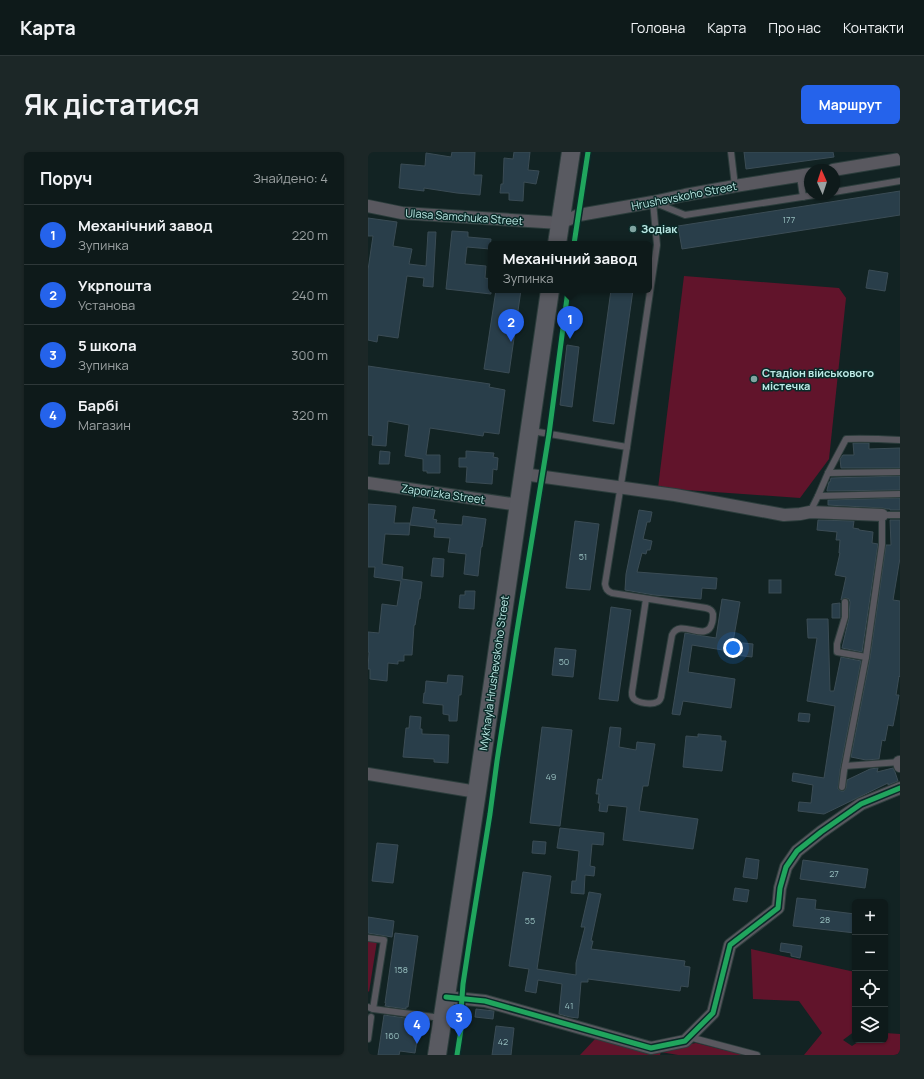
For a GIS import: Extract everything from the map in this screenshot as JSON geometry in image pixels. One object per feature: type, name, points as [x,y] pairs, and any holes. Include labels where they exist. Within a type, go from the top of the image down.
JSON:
[{"type":"main road","points":[[557,241],[571,152]]},
{"type":"main road","name":"Mykhayla Hrushevskoho Street","points":[[437,1055],[550,293]]},
{"type":"street","points":[[840,169],[900,159]]},
{"type":"street","name":"Hrushevskoho Street","points":[[560,223],[579,215],[735,186],[804,175]]},
{"type":"street","name":"Ulasa Samchuka Street","points":[[368,206],[402,213],[560,223]]},
{"type":"street","points":[[524,474],[675,495],[784,515],[810,512],[882,515]]},
{"type":"street","name":"Zaporizka Street","points":[[368,483],[519,505]]},
{"type":"street","points":[[368,774],[477,792]]},
{"type":"street","points":[[446,997],[485,1001],[651,1048],[685,1041],[713,1013],[730,944],[778,908],[780,888],[786,868],[797,851],[861,804],[900,788]]},
{"type":"lane","points":[[731,152],[735,186]]},
{"type":"lane","points":[[840,191],[900,181]]},
{"type":"lane","points":[[652,279],[657,245],[654,202],[685,215],[803,197],[804,186]]},
{"type":"lane","points":[[646,599],[632,697],[638,702],[656,703],[661,697],[672,634],[677,628],[703,632],[707,631],[712,625],[713,612],[706,608],[608,592],[605,584],[650,293]]},
{"type":"lane","points":[[530,431],[627,447]]},
{"type":"lane","points":[[810,512],[846,439],[871,438],[900,440]]},
{"type":"lane","points":[[828,473],[900,472]]},
{"type":"lane","points":[[818,496],[900,494]]},
{"type":"lane","points":[[842,787],[866,657],[882,545],[882,515],[900,515]]},
{"type":"lane","points":[[845,602],[845,617],[837,644],[837,652],[866,657]]},
{"type":"lane","points":[[845,766],[900,763]]},
{"type":"lane","points":[[368,938],[384,940],[370,1008],[442,1018]]},
{"type":"lane","points":[[368,1039],[371,1017]]},
{"type":"lane","points":[[689,1037],[757,1055]]},
{"type":"shaded area","name":"Стадіон військового містечка","points":[[684,276],[839,288],[846,298],[829,459],[800,498],[658,488]]},
{"type":"shaded area","points":[[368,940],[377,941],[369,992],[368,991]]},
{"type":"shaded area","points":[[751,949],[852,971],[852,1033],[843,1040],[852,1046],[856,1043],[888,1043],[888,1033],[900,1034],[900,1055],[804,1055],[822,1033],[799,1001],[753,999]]},
{"type":"shaded area","points":[[595,1039],[650,1051],[696,1043],[744,1055],[678,1055],[661,1052],[660,1055],[580,1055]]},
{"type":"building","points":[[452,152],[475,152],[474,175],[482,175],[480,195],[424,188],[424,191],[399,188],[401,164],[425,166],[426,153],[451,157]]},
{"type":"building","points":[[514,152],[530,152],[528,170],[539,171],[536,184],[524,182],[523,201],[509,200],[509,193],[500,193],[501,184],[503,184],[504,158],[513,159]]},
{"type":"building","points":[[744,152],[833,152],[834,157],[746,169]]},
{"type":"building","points":[[900,191],[900,215],[682,249],[678,226]]},
{"type":"building","points":[[368,218],[397,222],[393,246],[412,249],[409,264],[426,266],[428,232],[436,232],[433,287],[423,286],[424,278],[407,276],[398,338],[378,335],[377,342],[368,340],[368,270],[373,236],[368,236]]},
{"type":"building","points":[[452,231],[468,232],[468,237],[491,239],[491,241],[488,241],[488,249],[467,247],[465,264],[486,266],[485,278],[488,278],[488,293],[491,294],[446,289]]},
{"type":"building","points":[[869,270],[888,273],[885,291],[866,288]]},
{"type":"building","points":[[496,293],[521,293],[509,373],[484,369]]},
{"type":"building","points":[[611,293],[633,293],[614,424],[593,421]]},
{"type":"building","points":[[567,345],[579,347],[572,407],[560,405]]},
{"type":"building","points":[[368,366],[490,384],[489,387],[505,390],[499,434],[484,432],[483,436],[430,428],[426,455],[440,455],[440,473],[427,473],[427,471],[423,471],[423,459],[405,456],[409,425],[388,421],[386,446],[372,445],[373,436],[368,435]]},
{"type":"building","points":[[853,443],[869,443],[869,449],[900,448],[900,468],[841,468],[840,459],[843,455],[854,455]]},
{"type":"building","points":[[380,451],[390,452],[389,464],[379,464]]},
{"type":"building","points":[[466,451],[494,453],[493,457],[498,458],[497,470],[493,469],[492,484],[466,482],[467,467],[459,467],[459,458],[466,458]]},
{"type":"building","points":[[900,476],[900,490],[827,491],[831,478]]},
{"type":"building","points":[[900,498],[900,510],[828,505],[828,500]]},
{"type":"building","points":[[368,504],[396,506],[394,523],[410,523],[409,535],[385,534],[382,564],[403,567],[402,579],[422,582],[414,625],[412,655],[404,655],[404,661],[398,661],[398,664],[388,663],[387,681],[370,679],[370,669],[368,669],[368,632],[379,633],[382,604],[397,606],[401,581],[374,577],[375,567],[368,567]]},
{"type":"building","points":[[413,507],[435,510],[433,519],[437,520],[436,523],[462,525],[463,516],[486,519],[478,576],[464,574],[466,554],[448,552],[450,538],[434,537],[435,528],[410,525]]},
{"type":"building","points":[[639,510],[652,512],[650,522],[647,522],[643,539],[652,541],[650,550],[647,550],[646,554],[642,553],[637,572],[717,578],[716,589],[702,588],[701,599],[654,595],[625,590],[626,574]]},
{"type":"building","points":[[818,520],[854,521],[853,528],[873,532],[872,543],[878,544],[862,652],[842,648],[849,618],[850,602],[849,599],[845,598],[841,600],[846,577],[835,575],[840,553],[840,540],[836,540],[837,532],[817,530]]},
{"type":"building","points":[[890,520],[900,520],[900,558],[893,600],[900,601],[900,677],[899,676],[896,695],[899,695],[893,726],[888,725],[885,741],[882,740],[879,759],[866,760],[851,757],[870,658],[886,545],[891,545]]},
{"type":"building","points":[[575,521],[599,524],[590,590],[566,588]]},
{"type":"building","points":[[433,558],[444,559],[443,577],[431,576]]},
{"type":"building","points":[[769,580],[781,580],[781,593],[769,593]]},
{"type":"building","points":[[465,591],[475,591],[474,609],[459,608],[460,595],[465,595]]},
{"type":"building","points":[[722,599],[740,602],[733,642],[753,644],[752,657],[735,655],[735,652],[692,645],[688,672],[735,679],[731,708],[683,701],[680,715],[672,714],[685,633],[716,638]]},
{"type":"building","points":[[840,603],[840,618],[832,618],[832,604]]},
{"type":"building","points":[[611,607],[631,610],[618,701],[599,699]]},
{"type":"building","points":[[807,619],[828,619],[830,691],[834,691],[841,657],[861,661],[840,770],[838,789],[844,791],[847,780],[870,769],[878,768],[877,772],[893,768],[898,781],[888,785],[888,783],[824,814],[798,811],[799,802],[811,803],[813,785],[792,781],[793,773],[824,778],[835,706],[807,701],[817,638],[808,638]]},
{"type":"building","points":[[555,648],[576,650],[573,677],[552,675]]},
{"type":"building","points":[[448,675],[463,676],[461,695],[459,695],[457,721],[449,721],[449,715],[443,714],[443,705],[423,703],[426,681],[447,683]]},
{"type":"building","points":[[799,713],[810,714],[809,722],[798,721]]},
{"type":"building","points":[[410,716],[421,717],[420,729],[422,729],[422,734],[449,735],[448,763],[434,762],[434,759],[403,757],[406,728],[409,728]]},
{"type":"building","points":[[542,727],[572,730],[560,826],[530,823]]},
{"type":"building","points":[[610,727],[621,728],[619,747],[636,750],[637,742],[655,744],[648,786],[643,786],[639,811],[698,819],[693,849],[623,840],[627,807],[608,805],[607,812],[599,811],[599,794],[596,794],[598,779],[602,780]]},
{"type":"building","points":[[698,734],[721,736],[721,741],[726,741],[722,771],[683,767],[686,736],[698,737]]},
{"type":"building","points":[[560,828],[604,833],[603,845],[592,844],[590,866],[595,867],[594,876],[585,875],[584,894],[571,893],[572,881],[576,881],[579,851],[557,848]]},
{"type":"building","points":[[533,841],[546,842],[545,854],[532,853]]},
{"type":"building","points":[[377,843],[398,845],[393,883],[372,881]]},
{"type":"building","points":[[746,858],[759,860],[757,879],[743,877]]},
{"type":"building","points":[[803,860],[868,869],[865,888],[800,879]]},
{"type":"building","points":[[523,872],[551,876],[537,969],[576,975],[576,963],[585,927],[581,927],[589,892],[601,894],[591,941],[593,941],[591,949],[685,961],[684,966],[690,967],[688,987],[681,986],[680,991],[588,979],[588,982],[581,982],[578,1018],[559,1014],[562,984],[538,980],[536,993],[525,991],[529,969],[509,966]]},
{"type":"building","points":[[735,888],[749,890],[747,902],[733,900]]},
{"type":"building","points":[[797,898],[816,900],[815,909],[852,914],[852,933],[793,926]]},
{"type":"building","points":[[368,917],[394,921],[392,937],[368,933]]},
{"type":"building","points":[[395,933],[418,936],[408,1007],[406,1007],[406,1009],[385,1006]]},
{"type":"building","points":[[781,943],[802,946],[800,958],[791,956],[791,953],[780,951]]},
{"type":"building","points":[[476,1009],[494,1011],[493,1019],[475,1017]]},
{"type":"building","points":[[384,1015],[405,1018],[404,1025],[419,1027],[415,1053],[400,1051],[399,1055],[378,1055]]},
{"type":"building","points":[[496,1026],[514,1028],[511,1055],[492,1055]]},
{"type":"cycle path","points":[[574,241],[588,152]]},
{"type":"cycle path","points":[[457,1055],[462,1023],[461,1011],[463,984],[516,637],[549,434],[568,293]]},
{"type":"cycle path","points":[[446,997],[485,1001],[651,1048],[685,1041],[713,1013],[730,945],[778,908],[780,888],[786,867],[797,851],[861,804],[900,788]]},
{"type":"place","name":"Зодіак","points":[[633,229]]},
{"type":"place","name":"Механічний завод","points":[[570,339]]},
{"type":"place","name":"Укрпошта","points":[[511,342]]},
{"type":"place","name":"Стадіон військового містечка","points":[[754,379]]},
{"type":"place","name":"5 школа","points":[[459,1037]]},
{"type":"place","name":"Барбі","points":[[417,1044]]}]
